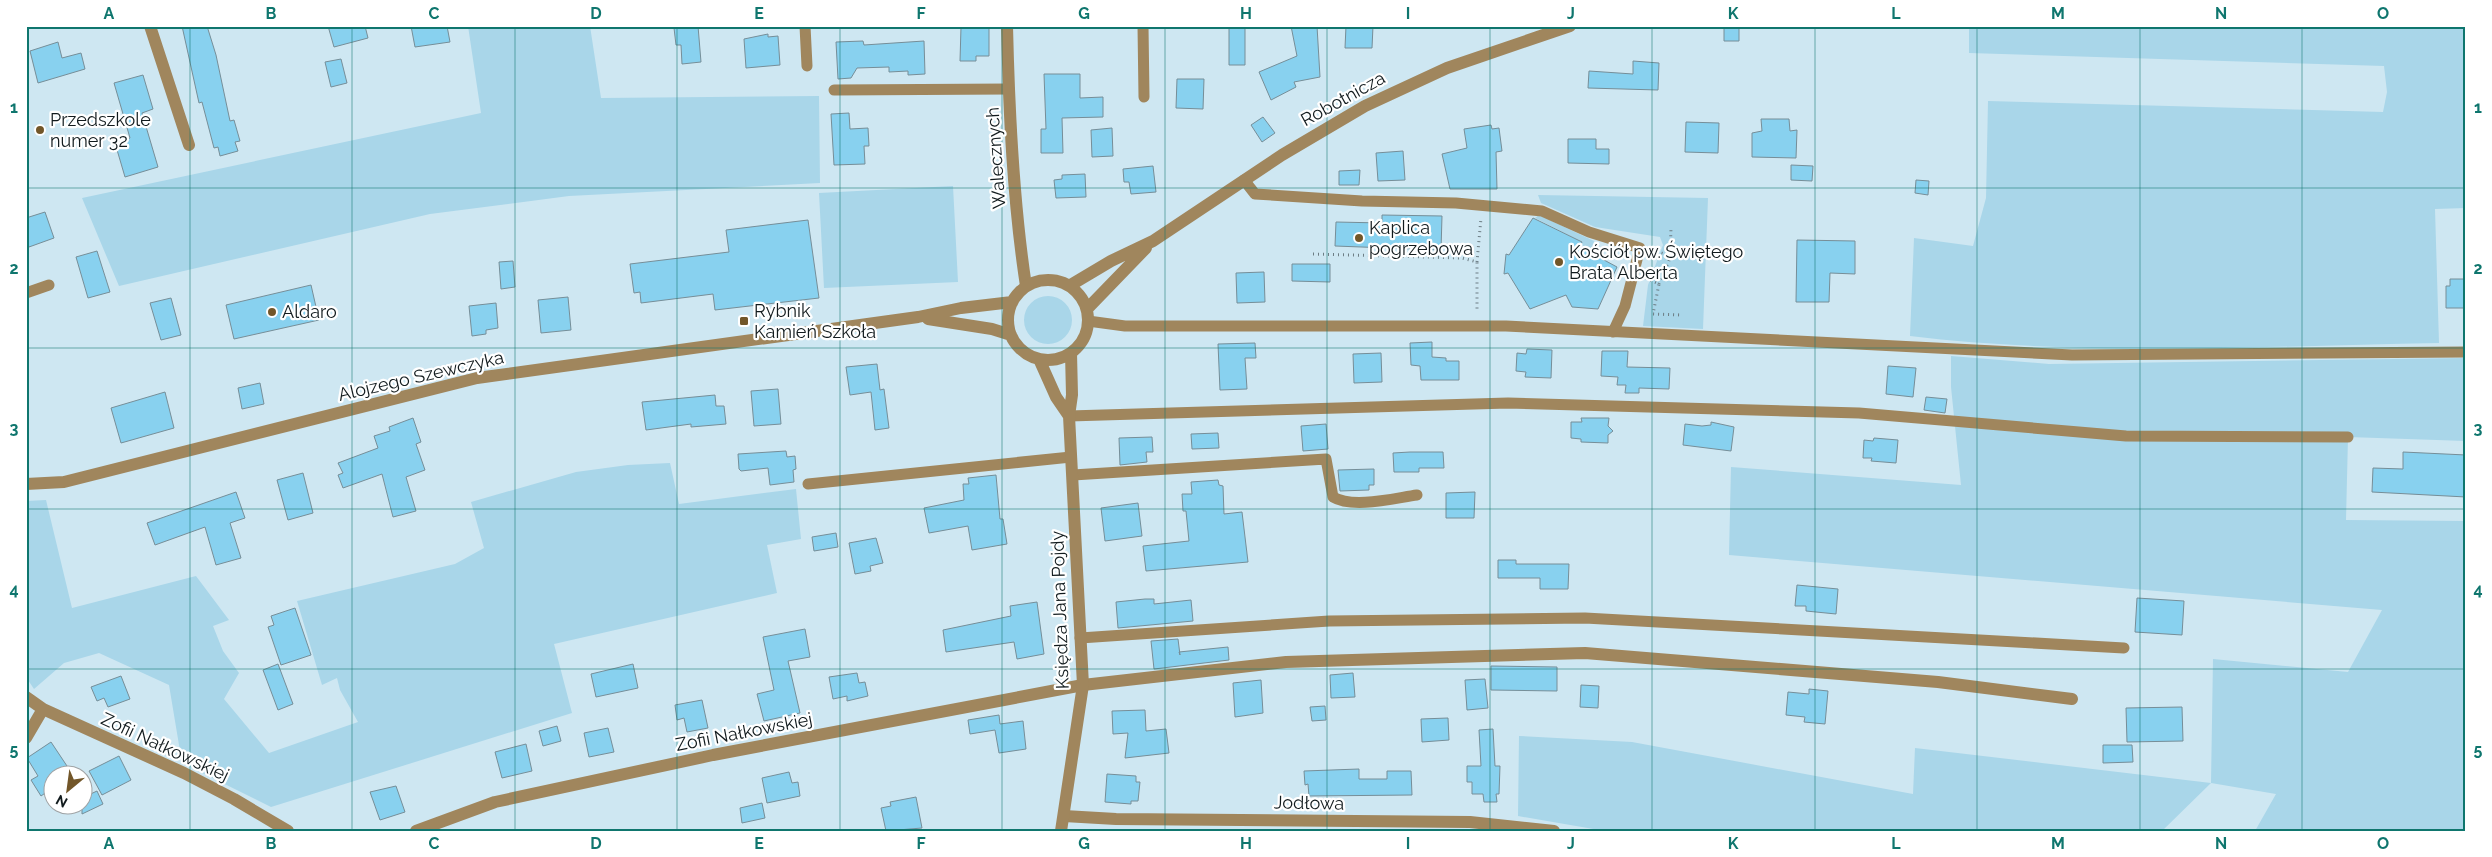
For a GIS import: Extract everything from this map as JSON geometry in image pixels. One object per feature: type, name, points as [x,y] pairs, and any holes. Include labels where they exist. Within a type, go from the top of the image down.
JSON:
[{"type":"street","points":[[150,26],[189,145]]},
{"type":"street","name":"Walecznych","points":[[1007,26],[1009,89],[1020,248],[1026,286]]},
{"type":"street","name":"Robotnicza","points":[[1069,286],[1111,261],[1153,241],[1314,134],[1400,88],[1461,63],[1570,26]]},
{"type":"street","name":"Robotnicza","points":[[1087,315],[1153,241]]},
{"type":"street","points":[[1047,280],[1069,286],[1080,295],[1087,315],[1083,339],[1071,353],[1056,359],[1039,359],[1022,350],[1011,335],[1008,322],[1012,302],[1026,286],[1047,280]]},
{"type":"street","name":"Alojzego Szewczyka","points":[[26,484],[64,482],[477,378],[918,317],[961,308],[1012,302]]},
{"type":"street","name":"Alojzego Szewczyka","points":[[918,317],[982,327],[1011,335]]},
{"type":"street","name":"Księdza Jana Pojdy","points":[[1061,831],[1083,685],[1069,416],[1072,395],[1071,353]]},
{"type":"street","points":[[1039,359],[1056,397],[1069,416]]},
{"type":"street","name":"Zofii Nałkowskiej","points":[[416,831],[495,802],[713,755],[1083,685],[1286,662],[1585,653],[1938,682],[2072,699]]},
{"type":"street","name":"Zofii Nałkowskiej","points":[[26,697],[42,709],[184,773],[234,799],[288,831]]},
{"type":"street","points":[[26,738],[42,709]]},
{"type":"street","name":"Jodłowa","points":[[1064,816],[1116,820],[1470,822],[1554,831]]},
{"type":"lane","points":[[805,26],[807,66]]},
{"type":"lane","points":[[1143,26],[1144,98]]},
{"type":"lane","points":[[834,90],[1009,89]]},
{"type":"lane","points":[[1244,180],[1255,194],[1362,201],[1482,205],[1542,211],[1589,232],[1640,248],[1625,306],[1613,332]]},
{"type":"lane","points":[[26,293],[49,285]]},
{"type":"lane","points":[[1087,315],[1125,326],[1477,326],[2072,355],[2466,352]]},
{"type":"lane","points":[[1069,416],[1508,404],[1859,413],[2126,436],[2348,437]]},
{"type":"lane","points":[[808,484],[1071,457]]},
{"type":"lane","points":[[1073,475],[1326,459],[1333,497],[1340,501],[1353,503],[1417,495]]},
{"type":"lane","points":[[1080,638],[1329,620],[1585,618],[2124,648]]},
{"type":"path","points":[[1477,326],[1477,262],[1482,205]]},
{"type":"path","points":[[1671,228],[1670,258],[1659,284],[1653,314],[1682,315]]},
{"type":"path","points":[[1313,254],[1462,258],[1477,262]]},
{"type":"path","points":[[1633,273],[1659,284]]},
{"type":"shaded area","points":[[468,26],[590,26],[601,98],[819,96],[820,183],[569,196],[430,214],[119,286],[82,198],[481,113]]},
{"type":"shaded area","points":[[1969,26],[2466,26],[2466,208],[2435,209],[2439,343],[2174,349],[2042,346],[1910,336],[1914,238],[1973,246],[1986,198],[1988,101],[2383,112],[2387,92],[2384,66],[1969,53]]},
{"type":"shaded area","points":[[953,186],[958,282],[824,288],[819,193]]},
{"type":"shaded area","points":[[1538,195],[1708,198],[1703,329],[1643,326],[1648,285],[1663,245],[1660,237],[1595,227],[1541,203]]},
{"type":"shaded area","points":[[1539,215],[1594,241],[1591,253],[1580,247],[1582,242],[1535,218]]},
{"type":"shaded area","points":[[1043,296],[1053,296],[1062,300],[1068,306],[1071,311],[1071,329],[1062,340],[1053,344],[1043,344],[1034,340],[1028,334],[1024,325],[1024,315],[1028,306],[1034,300]]},
{"type":"shaded area","points":[[1951,356],[2049,364],[2466,358],[2466,441],[2348,437],[2346,520],[2466,521],[2466,831],[2255,831],[2276,794],[2211,783],[2213,659],[2348,672],[2382,610],[1729,555],[1731,467],[1961,485],[1951,387]]},
{"type":"shaded area","points":[[670,463],[679,504],[796,489],[801,539],[767,545],[777,593],[554,644],[572,713],[271,807],[182,763],[169,685],[99,653],[64,663],[34,689],[26,677],[26,501],[46,500],[72,608],[196,576],[229,620],[213,626],[223,651],[239,673],[224,699],[269,753],[358,722],[340,690],[337,678],[322,685],[297,601],[455,564],[484,548],[471,502],[576,472],[628,465]]},
{"type":"shaded area","points":[[1519,736],[1632,742],[1913,794],[1915,748],[2211,783],[2162,831],[1605,831],[1518,816]]},
{"type":"building","points":[[182,26],[207,26],[216,55],[230,121],[234,120],[240,141],[235,142],[238,151],[220,156],[218,147],[214,148],[202,102],[199,103]]},
{"type":"building","points":[[328,26],[365,26],[368,38],[334,47]]},
{"type":"building","points":[[411,26],[447,26],[450,42],[415,47]]},
{"type":"building","points":[[698,26],[701,62],[682,64],[681,45],[676,45],[674,28]]},
{"type":"building","points":[[1229,26],[1245,26],[1245,65],[1229,65]]},
{"type":"building","points":[[1291,26],[1317,26],[1320,77],[1294,82],[1296,87],[1271,100],[1259,72],[1297,56]]},
{"type":"building","points":[[1346,26],[1373,26],[1372,48],[1345,48]]},
{"type":"building","points":[[1724,26],[1739,26],[1739,41],[1724,41]]},
{"type":"building","points":[[961,27],[989,27],[989,56],[976,56],[976,61],[960,61]]},
{"type":"building","points":[[768,34],[768,37],[778,36],[780,65],[746,68],[744,39]]},
{"type":"building","points":[[863,41],[864,45],[924,41],[925,74],[908,75],[908,71],[889,72],[889,67],[857,68],[851,78],[838,79],[836,42]]},
{"type":"building","points":[[58,42],[62,58],[81,53],[85,69],[38,83],[30,51]]},
{"type":"building","points":[[341,59],[347,83],[331,87],[325,62]]},
{"type":"building","points":[[1633,61],[1659,63],[1658,90],[1588,88],[1589,71],[1633,74]]},
{"type":"building","points":[[1044,74],[1080,74],[1080,98],[1103,97],[1103,117],[1062,118],[1063,153],[1041,153],[1041,129],[1046,129]]},
{"type":"building","points":[[143,75],[153,109],[142,113],[158,167],[125,177],[115,143],[130,138],[114,83]]},
{"type":"building","points":[[1177,79],[1204,79],[1203,109],[1176,108]]},
{"type":"building","points":[[849,113],[850,129],[868,128],[869,146],[864,146],[865,164],[834,165],[831,114]]},
{"type":"building","points":[[1263,117],[1275,133],[1262,142],[1251,125]]},
{"type":"building","points":[[1761,119],[1789,119],[1790,131],[1797,130],[1796,158],[1752,157],[1752,133],[1762,131]]},
{"type":"building","points":[[1686,122],[1719,123],[1718,153],[1685,152]]},
{"type":"building","points":[[1491,125],[1492,129],[1499,128],[1502,151],[1496,152],[1497,189],[1450,189],[1442,154],[1467,148],[1464,129]]},
{"type":"building","points":[[1112,128],[1113,156],[1092,157],[1091,130]]},
{"type":"building","points":[[1568,139],[1596,139],[1596,149],[1609,149],[1609,164],[1568,163]]},
{"type":"building","points":[[1403,151],[1405,180],[1378,181],[1376,153]]},
{"type":"building","points":[[1791,165],[1813,166],[1812,181],[1791,180]]},
{"type":"building","points":[[1153,166],[1156,192],[1131,194],[1129,182],[1124,182],[1123,169]]},
{"type":"building","points":[[1360,170],[1359,185],[1339,185],[1339,171]]},
{"type":"building","points":[[1085,174],[1086,197],[1056,198],[1054,180],[1062,179],[1062,175]]},
{"type":"building","points":[[1916,180],[1929,181],[1928,195],[1915,193]]},
{"type":"building","points":[[45,212],[54,238],[29,247],[26,239],[26,218]]},
{"type":"building","points":[[1382,215],[1442,216],[1441,250],[1335,246],[1336,222],[1382,223]]},
{"type":"building","name":"Kościół pw. Świętego Brata Alberta","points":[[1533,218],[1582,242],[1580,247],[1617,267],[1598,309],[1572,307],[1566,295],[1530,309],[1508,273],[1504,274],[1506,254],[1509,255]]},
{"type":"building","points":[[808,220],[819,298],[715,310],[713,294],[641,303],[640,292],[634,293],[630,264],[729,252],[726,230]]},
{"type":"building","points":[[1797,240],[1855,241],[1855,274],[1830,273],[1829,302],[1796,302]]},
{"type":"building","points":[[97,251],[110,292],[88,298],[76,257]]},
{"type":"building","points":[[513,261],[515,287],[501,289],[499,262]]},
{"type":"building","points":[[1292,264],[1330,264],[1330,282],[1292,281]]},
{"type":"building","points":[[1264,272],[1265,302],[1237,303],[1236,273]]},
{"type":"building","points":[[2450,279],[2466,279],[2466,308],[2446,308],[2446,286],[2450,286]]},
{"type":"building","name":"Aldaro","points":[[311,285],[319,320],[234,339],[226,305]]},
{"type":"building","points":[[568,297],[571,330],[541,333],[538,300]]},
{"type":"building","points":[[171,298],[181,335],[161,340],[150,303]]},
{"type":"building","points":[[496,303],[498,328],[486,330],[486,334],[472,336],[469,306]]},
{"type":"building","points":[[1432,342],[1432,357],[1446,358],[1446,361],[1459,361],[1459,380],[1421,380],[1420,366],[1411,365],[1410,343]]},
{"type":"building","points":[[1255,343],[1256,358],[1245,358],[1247,389],[1220,390],[1218,344]]},
{"type":"building","points":[[1527,349],[1552,350],[1551,378],[1525,377],[1526,372],[1516,371],[1517,353],[1526,354]]},
{"type":"building","points":[[1602,351],[1628,351],[1627,367],[1670,368],[1669,389],[1639,388],[1639,393],[1625,393],[1626,385],[1617,385],[1618,377],[1601,376]]},
{"type":"building","points":[[1381,353],[1382,382],[1354,383],[1353,354]]},
{"type":"building","points":[[877,364],[880,390],[884,389],[889,428],[875,430],[871,392],[850,395],[846,367]]},
{"type":"building","points":[[1888,366],[1916,368],[1913,397],[1886,394]]},
{"type":"building","points":[[260,383],[264,404],[242,409],[238,388]]},
{"type":"building","points":[[778,389],[781,424],[754,426],[751,391]]},
{"type":"building","points":[[165,392],[174,428],[121,443],[111,408]]},
{"type":"building","points":[[715,395],[716,406],[724,406],[726,424],[691,427],[691,424],[646,430],[642,402]]},
{"type":"building","points":[[1926,397],[1947,399],[1945,413],[1924,410]]},
{"type":"building","points":[[413,418],[421,442],[416,444],[425,470],[406,477],[416,511],[393,517],[382,474],[343,488],[338,475],[343,473],[338,463],[378,448],[374,436],[390,431],[389,427]]},
{"type":"building","points":[[1581,418],[1609,418],[1608,426],[1613,431],[1608,435],[1608,443],[1581,442],[1581,439],[1571,438],[1571,422],[1582,422]]},
{"type":"building","points":[[1711,422],[1734,427],[1731,451],[1683,445],[1685,424],[1702,426],[1711,425]]},
{"type":"building","points":[[1326,424],[1328,449],[1303,451],[1301,426]]},
{"type":"building","points":[[1218,433],[1219,448],[1192,449],[1191,434]]},
{"type":"building","points":[[1152,437],[1153,452],[1146,452],[1147,462],[1120,465],[1119,438]]},
{"type":"building","points":[[1874,438],[1898,440],[1896,463],[1871,461],[1872,458],[1863,458],[1864,440],[1873,441]]},
{"type":"building","points":[[786,451],[787,457],[795,456],[794,482],[770,485],[768,468],[741,471],[739,469],[738,454]]},
{"type":"building","points":[[1443,452],[1444,468],[1419,468],[1419,472],[1394,472],[1393,453]]},
{"type":"building","points":[[2403,452],[2466,455],[2466,497],[2372,492],[2373,468],[2403,469]]},
{"type":"building","points":[[1374,469],[1374,485],[1369,485],[1369,490],[1340,491],[1338,470]]},
{"type":"building","points":[[303,473],[313,513],[288,520],[277,480]]},
{"type":"building","points":[[996,475],[1000,519],[1003,519],[1007,544],[972,550],[968,526],[929,533],[924,508],[964,500],[963,484],[969,484],[968,478]]},
{"type":"building","points":[[1218,480],[1219,485],[1223,486],[1224,514],[1242,512],[1248,562],[1146,571],[1143,546],[1189,541],[1186,511],[1183,511],[1182,494],[1192,494],[1191,482]]},
{"type":"building","points":[[236,492],[245,518],[230,523],[241,558],[216,565],[205,527],[155,545],[147,523]]},
{"type":"building","points":[[1475,492],[1474,518],[1446,518],[1446,493]]},
{"type":"building","points":[[1138,503],[1142,536],[1105,541],[1101,508]]},
{"type":"building","points":[[836,533],[838,547],[814,551],[812,537]]},
{"type":"building","points":[[876,538],[883,563],[870,566],[871,571],[855,574],[849,543]]},
{"type":"building","points":[[1498,560],[1516,560],[1516,564],[1569,564],[1568,589],[1540,589],[1540,578],[1498,578]]},
{"type":"building","points":[[1797,585],[1838,589],[1836,614],[1806,611],[1806,606],[1795,606]]},
{"type":"building","points":[[2137,598],[2184,601],[2182,635],[2135,632]]},
{"type":"building","points":[[1154,599],[1154,604],[1191,600],[1193,621],[1118,628],[1116,602]]},
{"type":"building","points":[[1037,602],[1044,654],[1017,659],[1014,642],[946,652],[943,630],[1011,616],[1010,606]]},
{"type":"building","points":[[295,608],[311,655],[281,665],[268,627],[274,625],[271,616]]},
{"type":"building","points":[[805,629],[810,657],[788,661],[800,713],[764,721],[757,694],[774,690],[763,637]]},
{"type":"building","points":[[1178,639],[1180,652],[1228,647],[1229,660],[1154,669],[1151,641]]},
{"type":"building","points":[[278,664],[293,704],[278,710],[263,670]]},
{"type":"building","points":[[633,664],[638,688],[596,697],[591,674]]},
{"type":"building","points":[[1491,666],[1557,667],[1557,691],[1491,690]]},
{"type":"building","points":[[857,673],[859,683],[865,682],[868,696],[847,701],[847,696],[833,699],[829,677]]},
{"type":"building","points":[[1353,673],[1355,697],[1331,698],[1330,675]]},
{"type":"building","points":[[121,676],[130,699],[108,707],[104,698],[97,701],[91,687]]},
{"type":"building","points":[[1485,679],[1488,708],[1467,710],[1465,680]]},
{"type":"building","points":[[1261,680],[1263,713],[1235,717],[1233,683]]},
{"type":"building","points":[[1581,685],[1599,686],[1598,708],[1580,707]]},
{"type":"building","points":[[1809,689],[1828,691],[1825,724],[1804,722],[1805,717],[1786,715],[1788,692],[1809,694]]},
{"type":"building","points":[[702,700],[708,728],[687,732],[684,718],[677,720],[675,705]]},
{"type":"building","points":[[1325,706],[1326,720],[1312,721],[1310,707]]},
{"type":"building","points":[[2182,707],[2183,741],[2127,742],[2126,708]]},
{"type":"building","points":[[1145,710],[1146,731],[1166,729],[1169,753],[1125,758],[1128,733],[1113,734],[1112,711]]},
{"type":"building","points":[[999,715],[1000,724],[1023,721],[1026,749],[999,753],[995,730],[970,734],[968,720]]},
{"type":"building","points":[[1448,718],[1449,740],[1422,742],[1421,719]]},
{"type":"building","points":[[557,726],[561,741],[543,746],[539,731]]},
{"type":"building","points":[[608,728],[614,752],[589,757],[584,733]]},
{"type":"building","points":[[1493,729],[1495,766],[1500,766],[1499,794],[1496,794],[1497,802],[1484,802],[1483,794],[1472,794],[1472,782],[1467,782],[1467,766],[1481,766],[1479,730]]},
{"type":"building","points":[[51,742],[66,764],[42,764],[41,796],[31,780],[38,776],[27,758]]},
{"type":"building","points":[[526,744],[532,771],[502,778],[495,752]]},
{"type":"building","points":[[2103,745],[2132,745],[2133,762],[2103,763]]},
{"type":"building","points":[[119,756],[131,780],[102,795],[92,777],[92,770]]},
{"type":"building","points":[[1359,769],[1359,779],[1387,779],[1387,771],[1411,771],[1412,795],[1309,796],[1308,784],[1305,785],[1304,771]]},
{"type":"building","points":[[789,772],[792,783],[798,782],[800,796],[767,803],[762,778]]},
{"type":"building","points":[[1107,774],[1136,776],[1136,782],[1140,782],[1138,801],[1131,801],[1131,804],[1105,802]]},
{"type":"building","points":[[396,786],[405,812],[380,820],[370,792]]},
{"type":"building","points":[[97,791],[103,804],[92,809],[92,793]]},
{"type":"building","points":[[916,797],[922,828],[886,831],[881,808],[891,806],[890,802]]},
{"type":"building","points":[[762,803],[765,818],[742,823],[740,808]]},
{"type":"place","name":"Przedszkole numer 32","points":[[40,130]]},
{"type":"place","name":"Kaplica pogrzebowa","points":[[1359,238]]},
{"type":"place","name":"Kościół pw. Świętego Brata Alberta","points":[[1559,262]]},
{"type":"place","name":"Aldaro","points":[[272,312]]},
{"type":"place","name":"Rybnik Kamień Szkoła","points":[[744,321]]}]
